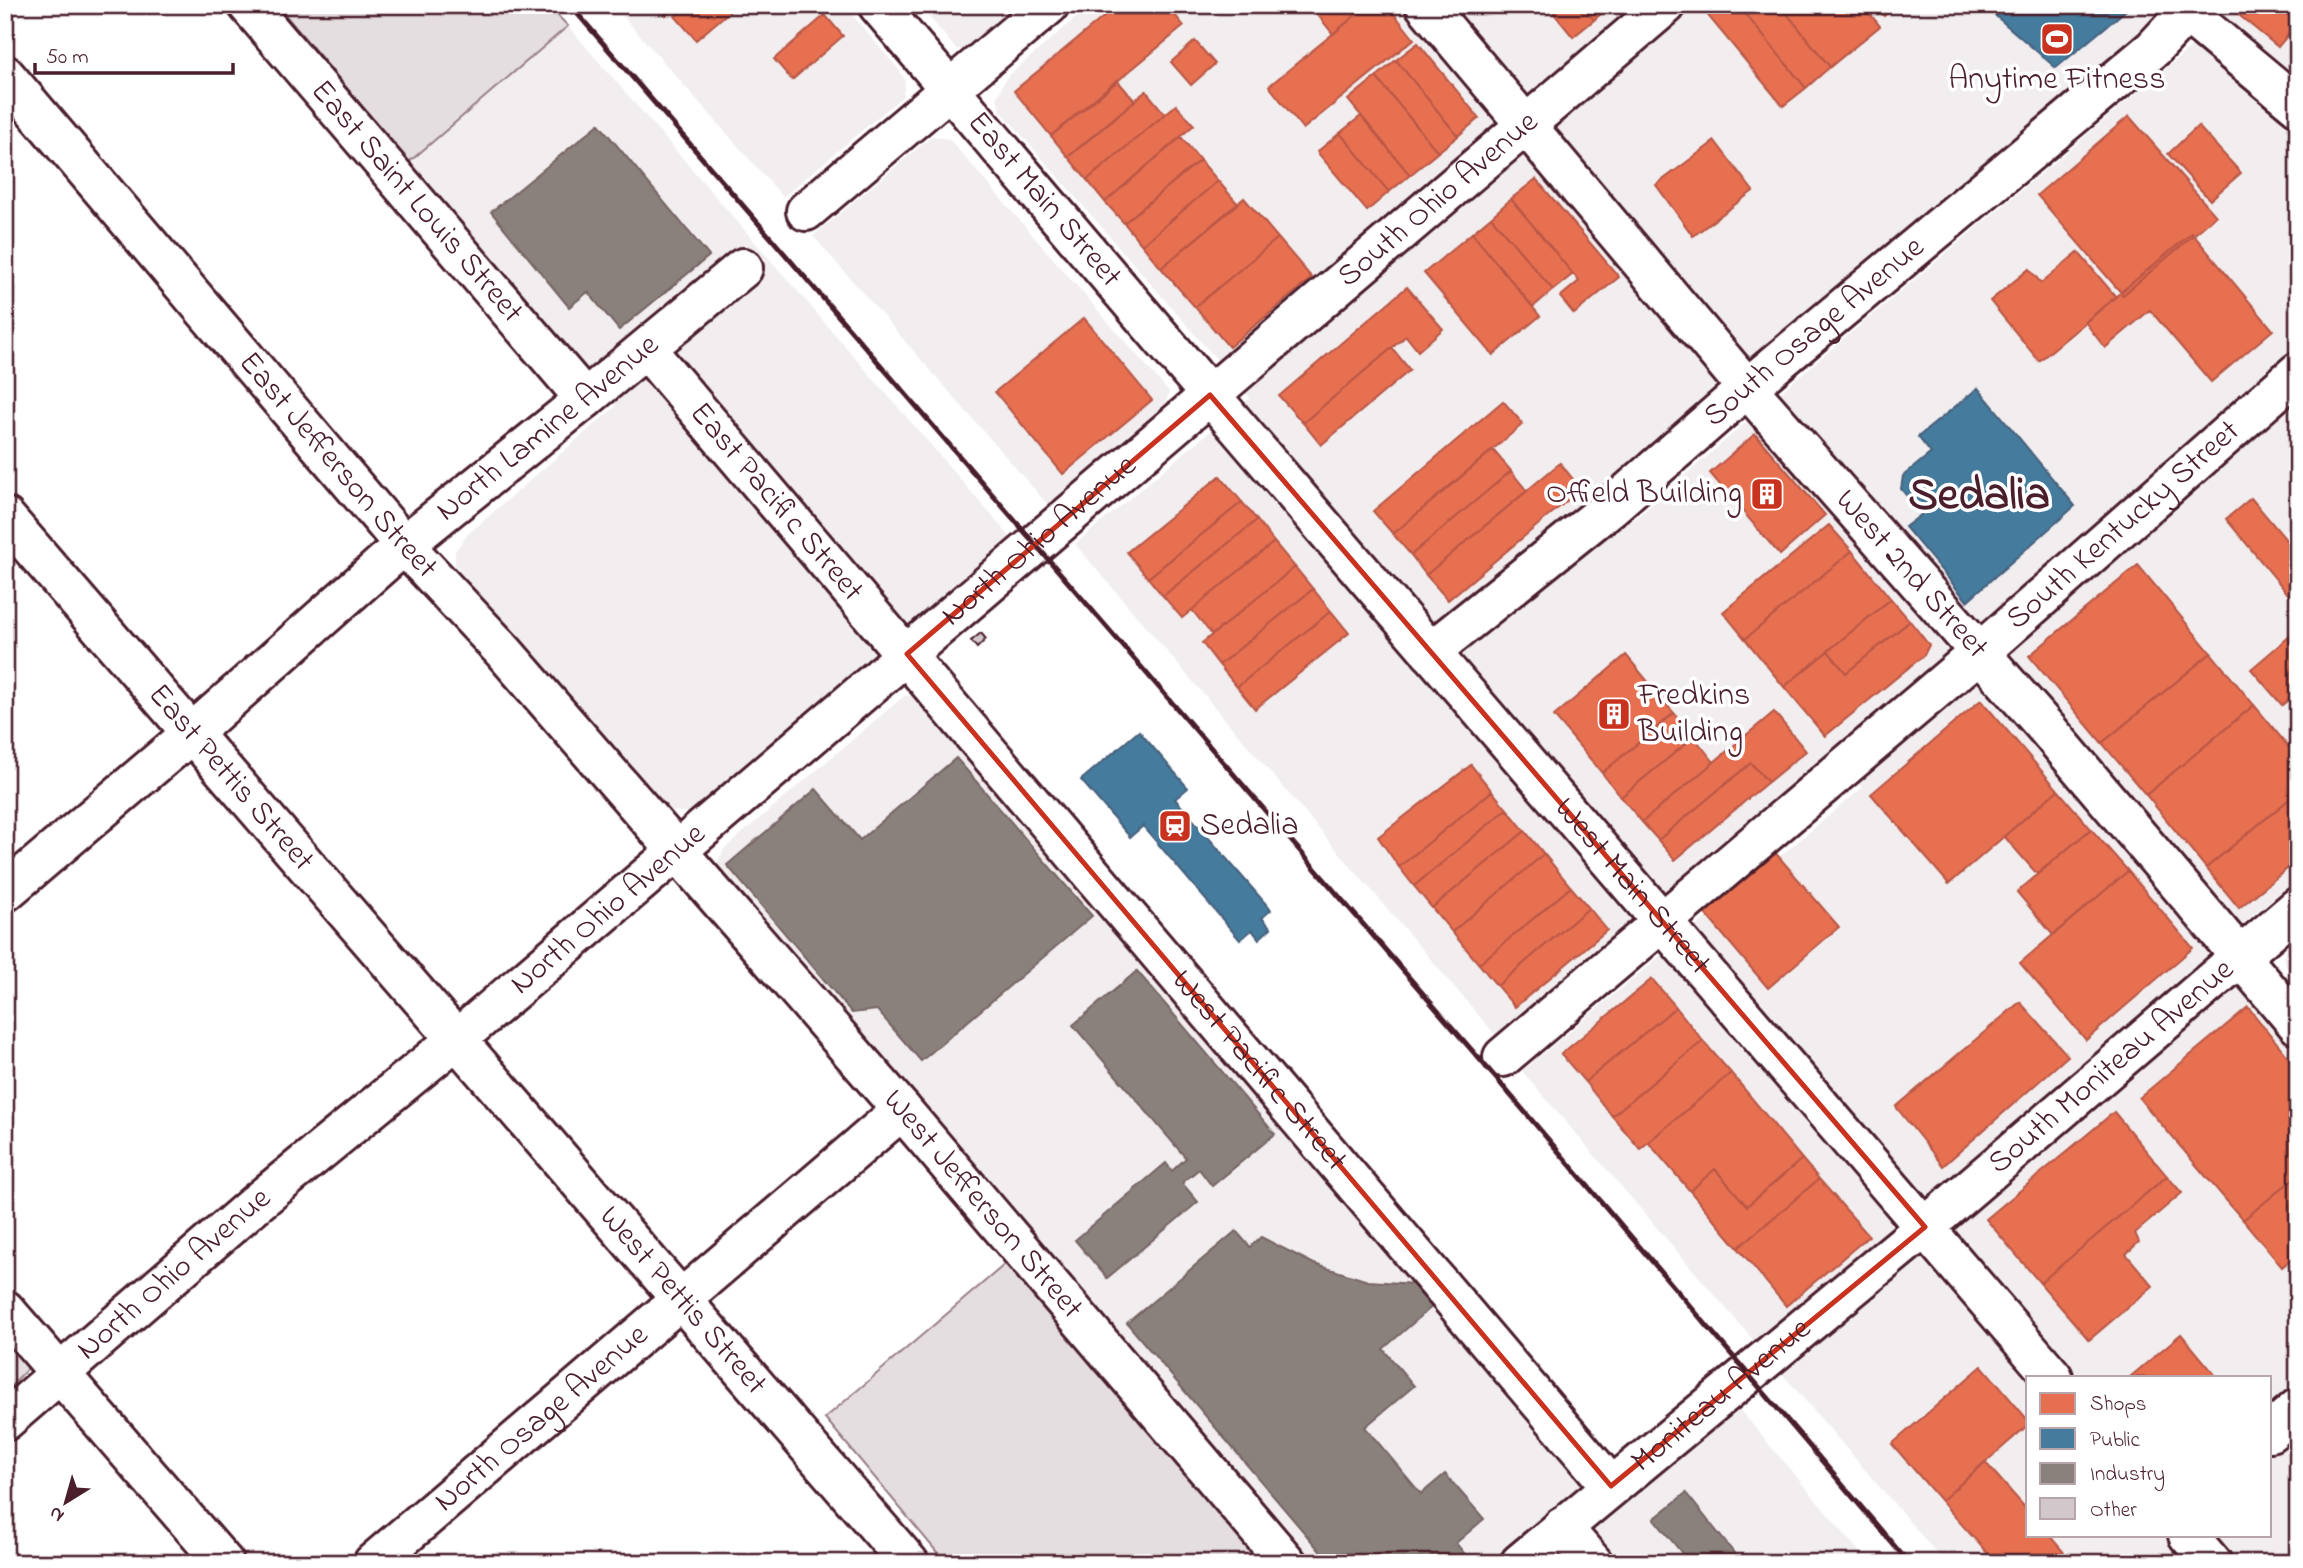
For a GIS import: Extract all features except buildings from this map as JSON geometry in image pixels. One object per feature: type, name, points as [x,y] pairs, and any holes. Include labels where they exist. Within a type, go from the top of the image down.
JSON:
[{"type":"street","name":"East Saint Louis Street","points":[[248,5],[585,399]]},
{"type":"street","name":"East Main Street","points":[[878,5],[1210,395]]},
{"type":"street","points":[[806,211],[1049,5]]},
{"type":"street","name":"West 2nd Street","points":[[1426,5],[1747,388],[2049,731],[2298,1026]]},
{"type":"street","name":"South Ohio Avenue","points":[[1210,395],[1666,5]]},
{"type":"street","points":[[2186,8],[2298,106]]},
{"type":"street","name":"South Osage Avenue","points":[[1430,652],[1612,506],[1747,388],[2153,49],[2186,8]]},
{"type":"street","name":"East Jefferson Street","points":[[5,75],[404,545],[504,652],[677,851]]},
{"type":"street","name":"North Lamine Avenue","points":[[5,892],[192,733],[404,545],[743,268]]},
{"type":"street","name":"East Pacific Street","points":[[646,349],[907,654]]},
{"type":"street","name":"South Kentucky Street","points":[[1503,1057],[1980,652],[2298,372]]},
{"type":"street","name":"West Main Street","points":[[1210,395],[2052,1376]]},
{"type":"street","name":"North Ohio Avenue","points":[[5,1421],[254,1205],[457,1039],[1210,395]]},
{"type":"street","name":"East Pettis Street","points":[[5,517],[457,1039]]},
{"type":"street","name":"West Pacific Street","points":[[907,654],[1611,1486]]},
{"type":"street","name":"West Jefferson Street","points":[[677,851],[902,1110],[1287,1563]]},
{"type":"street","name":"South Moniteau Avenue","points":[[1925,1227],[2298,907]]},
{"type":"street","name":"West Pettis Street","points":[[457,1039],[909,1563]]},
{"type":"street","name":"North Osage Avenue","points":[[373,1563],[902,1110]]},
{"type":"street","name":"Moniteau Avenue","points":[[1520,1563],[1925,1227]]},
{"type":"street","points":[[5,1310],[224,1563]]},
{"type":"street","points":[[2272,1430],[2298,1408]]},
{"type":"street","points":[[1562,1527],[1593,1563]]},
{"type":"street","points":[[2189,1536],[2212,1563]]},
{"type":"highlighted area","points":[[1210,395],[1925,1227],[1611,1486],[907,654]]},
{"type":"shaded area","points":[[277,5],[547,5],[568,26],[409,162]]},
{"type":"shaded area","points":[[613,5],[844,5],[899,70],[905,80],[903,96],[783,197]]},
{"type":"shaded area","points":[[919,5],[1023,5],[968,50],[956,49]]},
{"type":"shaded area","points":[[1091,5],[2166,5],[2147,26],[1608,485],[1635,519],[1791,383],[2194,45],[2226,5],[2298,5],[2298,101],[2281,122],[2298,136],[2298,878],[2215,946],[2298,1044],[2298,1563],[1945,1563],[1522,1071],[1862,788],[1833,754],[1498,1038],[1075,544],[1250,398],[1000,110],[997,97],[1006,78]]},
{"type":"shaded area","points":[[568,26],[1012,539],[690,812],[668,811],[655,799],[455,565],[455,551],[468,534],[616,406],[409,162]]},
{"type":"shaded area","points":[[932,136],[949,139],[1169,392],[1166,403],[1048,505],[813,236]]},
{"type":"shaded area","points":[[914,695],[924,701],[1577,1469],[1581,1490],[1503,1563],[1308,1563],[718,874],[718,861],[725,848],[904,696]]},
{"type":"shaded area","points":[[2298,936],[2298,982],[2288,970],[2283,958],[2289,943]]},
{"type":"shaded area","points":[[1011,1259],[1263,1563],[946,1563],[825,1418]]},
{"type":"shaded area","points":[[5,1326],[31,1365],[5,1392]]},
{"type":"shaded area","points":[[1740,1410],[1869,1563],[1553,1563]]},
{"type":"railway","points":[[570,5],[1501,1084],[1909,1563]]},
{"type":"place","name":"Anytime Fitness","points":[[2057,39]]},
{"type":"place","name":"Offield Building","points":[[1767,494]]},
{"type":"place","name":"Fredkins Building","points":[[1614,714]]},
{"type":"place","name":"Sedalia","points":[[1175,826]]},
{"type":"district","name":"Sedalia","points":[[1979,496]]}]
